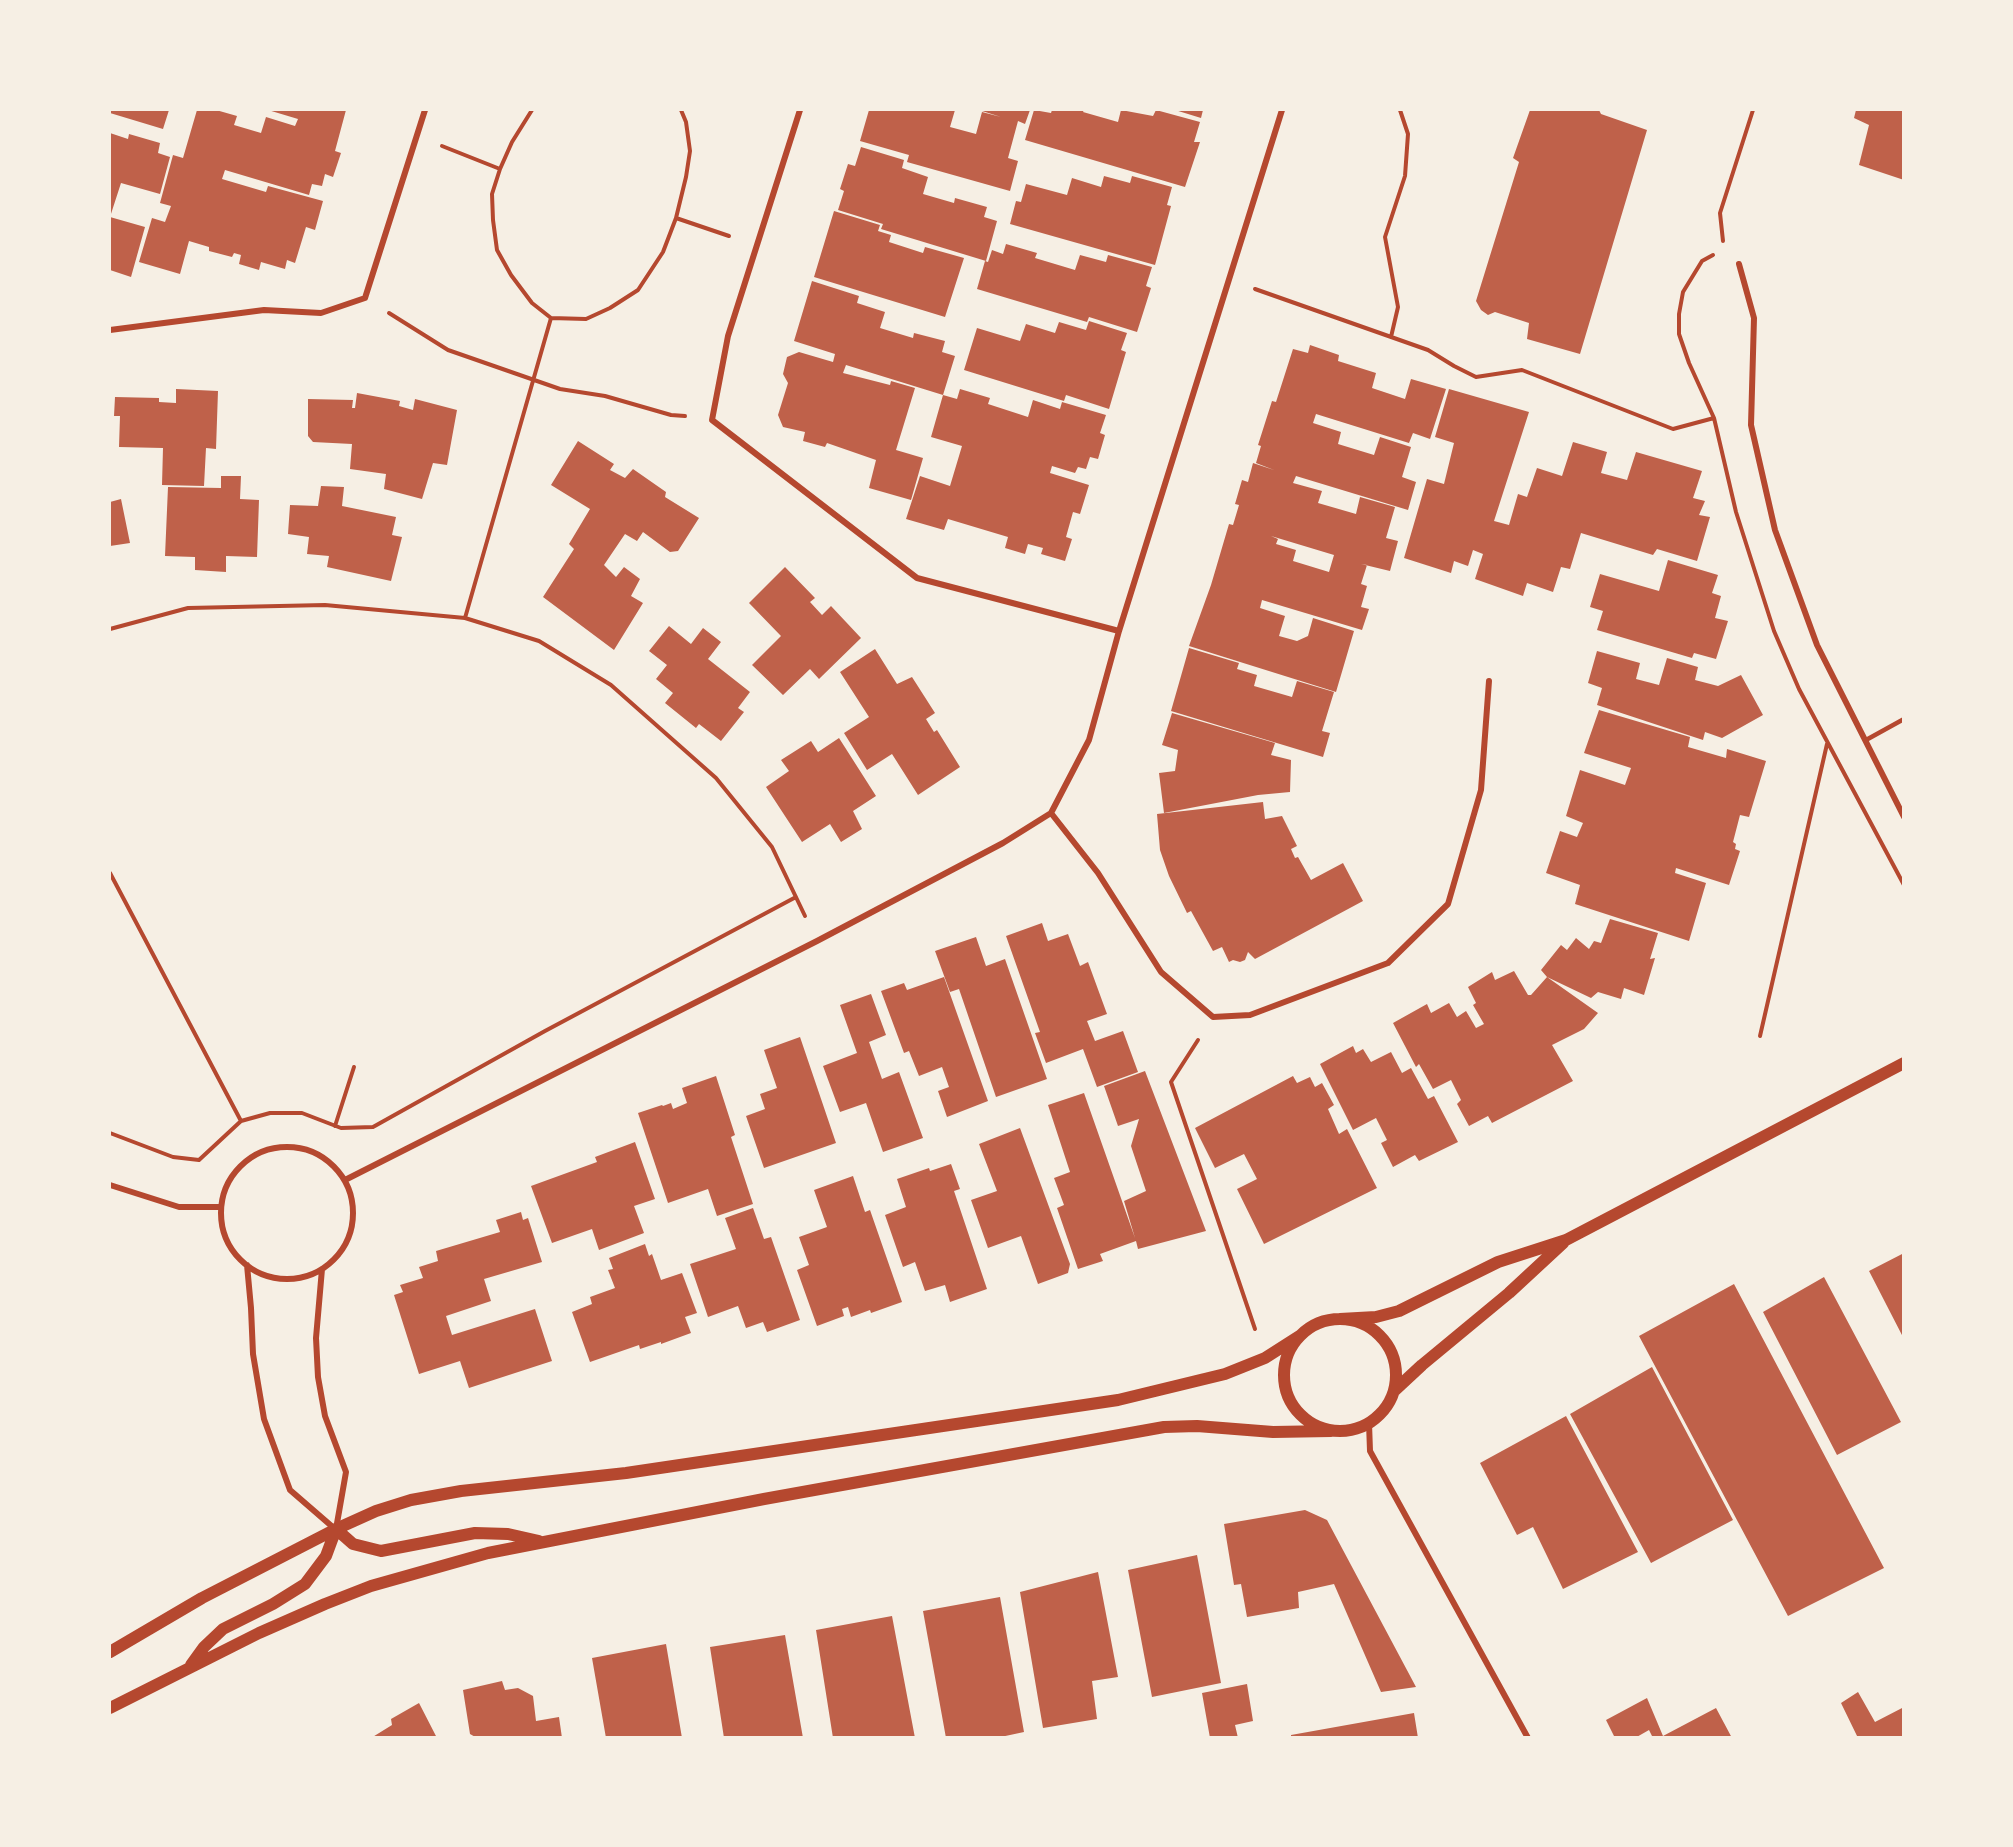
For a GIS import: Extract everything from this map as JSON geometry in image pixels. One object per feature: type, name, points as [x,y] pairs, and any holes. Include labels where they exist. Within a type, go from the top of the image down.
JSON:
[{"type":"main road","points":[[110,1652],[202,1598],[336,1529],[376,1511],[411,1500],[461,1491],[626,1473],[1118,1400],[1225,1374],[1265,1358],[1319,1323],[1376,1317],[1399,1311],[1498,1262],[1566,1240],[1904,1063]]},
{"type":"main road","points":[[1394,1391],[1509,1293],[1566,1240]]},
{"type":"main road","points":[[110,1708],[268,1629],[370,1586],[488,1553],[776,1497],[1164,1427],[1197,1426],[1274,1432],[1351,1431],[1369,1423],[1385,1410],[1394,1391],[1396,1370],[1391,1350],[1378,1334],[1361,1322],[1340,1319]]},
{"type":"main road","points":[[1301,1335],[1289,1352],[1284,1372],[1287,1392],[1296,1410],[1312,1424],[1332,1431]]},
{"type":"main road","points":[[336,1529],[353,1544],[381,1551],[476,1533],[508,1534],[544,1542]]},
{"type":"main road","points":[[189,1668],[204,1647],[224,1629],[273,1604],[305,1584],[326,1556],[336,1529]]},
{"type":"street","points":[[110,330],[264,310],[321,313],[365,298],[425,110]]},
{"type":"street","points":[[800,110],[728,336],[712,420],[917,578],[1119,631]]},
{"type":"street","points":[[345,1180],[817,941],[1003,843],[1051,813],[1089,740],[1119,631],[1282,110]]},
{"type":"street","points":[[1739,264],[1754,318],[1751,425],[1775,530],[1818,645],[1904,817]]},
{"type":"street","points":[[1051,813],[1098,873],[1161,972],[1213,1017],[1250,1015],[1389,963],[1448,904],[1481,790],[1489,681]]},
{"type":"street","points":[[290,1146],[308,1149],[328,1160],[345,1180],[352,1202],[352,1229],[342,1251],[322,1269],[293,1279],[270,1278],[247,1265],[228,1245],[221,1222],[221,1207],[226,1184],[236,1170],[254,1155],[266,1149],[290,1146]]},
{"type":"street","points":[[110,1185],[179,1206],[221,1207]]},
{"type":"street","points":[[247,1265],[253,1354],[264,1419],[290,1490],[336,1529]]},
{"type":"street","points":[[322,1269],[316,1338],[318,1377],[325,1416],[346,1473],[336,1529]]},
{"type":"street","points":[[1369,1423],[1370,1450],[1528,1737]]},
{"type":"lane","points":[[1866,740],[1904,719]]},
{"type":"path","points":[[532,110],[500,169],[492,194],[497,249],[511,275],[532,303],[551,318],[586,319],[610,308],[638,290],[663,252],[676,218],[690,151],[686,122],[681,110]]},
{"type":"path","points":[[1391,337],[1398,307],[1385,237],[1405,176],[1408,134],[1400,110]]},
{"type":"path","points":[[1739,264],[1724,249],[1720,213],[1754,110]]},
{"type":"path","points":[[416,136],[500,169]]},
{"type":"path","points":[[676,218],[756,245]]},
{"type":"path","points":[[1228,280],[1428,350],[1476,376],[1522,370],[1673,429],[1714,418],[1689,363],[1679,334],[1679,314],[1683,292],[1702,261],[1724,249]]},
{"type":"path","points":[[365,298],[448,350],[560,389],[605,396],[671,415],[712,420]]},
{"type":"path","points":[[465,618],[551,318]]},
{"type":"path","points":[[110,629],[188,608],[325,605],[465,618],[539,641],[610,685],[716,778],[772,847],[817,941]]},
{"type":"path","points":[[1760,1036],[1827,744]]},
{"type":"path","points":[[110,873],[241,1121]]},
{"type":"path","points":[[110,1133],[173,1157],[199,1160],[241,1121],[270,1113],[302,1113],[341,1128],[373,1127],[544,1030],[796,897]]},
{"type":"path","points":[[1213,1017],[1171,1082],[1265,1358]]},
{"type":"path","points":[[335,1126],[354,1067]]},
{"type":"building","points":[[110,110],[169,110],[163,129],[110,113]]},
{"type":"building","points":[[197,110],[216,110],[237,116],[234,125],[261,133],[266,117],[295,126],[298,119],[268,110],[346,110],[335,151],[341,153],[333,177],[325,174],[322,186],[312,184],[309,195],[225,170],[222,179],[266,192],[268,186],[323,201],[315,230],[306,227],[295,263],[287,260],[285,269],[261,262],[259,270],[239,264],[241,255],[234,253],[232,257],[209,251],[209,247],[189,241],[180,274],[139,262],[152,218],[165,222],[171,206],[160,203],[173,155],[183,158]]},
{"type":"building","points":[[869,110],[955,110],[950,127],[976,134],[982,112],[1001,117],[979,110],[1030,110],[1025,124],[1018,121],[1008,158],[1018,161],[1010,191],[907,162],[909,155],[860,141]]},
{"type":"building","points":[[1034,110],[1051,113],[1052,110],[1084,110],[1083,112],[1118,122],[1121,110],[1153,116],[1156,110],[1200,122],[1194,142],[1200,142],[1185,187],[1025,140]]},
{"type":"building","points":[[1175,110],[1203,110],[1201,118]]},
{"type":"building","points":[[1530,110],[1599,110],[1601,114],[1647,130],[1580,354],[1527,339],[1529,323],[1495,312],[1488,315],[1481,310],[1476,301],[1519,162],[1513,158]]},
{"type":"building","points":[[1856,110],[1904,110],[1904,180],[1859,165],[1869,125],[1854,118]]},
{"type":"building","points":[[110,133],[128,139],[129,134],[160,143],[158,153],[170,157],[160,194],[121,183],[110,217]]},
{"type":"building","points":[[861,147],[904,160],[902,168],[928,177],[923,194],[954,203],[955,198],[987,207],[984,217],[997,221],[986,261],[881,229],[883,224],[838,210],[844,191],[840,189],[848,164],[855,166]]},
{"type":"building","points":[[1104,176],[1130,183],[1132,176],[1172,187],[1167,205],[1171,206],[1155,265],[1010,224],[1016,201],[1021,202],[1026,184],[1067,195],[1072,178],[1101,187]]},
{"type":"building","points":[[834,211],[880,225],[878,231],[891,235],[889,242],[923,253],[925,247],[964,258],[945,317],[814,277]]},
{"type":"building","points":[[110,217],[145,227],[131,277],[110,270]]},
{"type":"building","points":[[1006,244],[1037,253],[1035,258],[1075,270],[1080,255],[1106,262],[1108,255],[1152,267],[1146,286],[1151,288],[1137,332],[1089,317],[1087,322],[977,289],[985,261],[988,262],[992,250],[1003,254]]},
{"type":"building","points":[[812,281],[859,296],[857,303],[885,312],[880,328],[913,338],[914,333],[945,341],[942,352],[955,356],[943,395],[846,365],[843,373],[890,385],[891,381],[915,388],[896,450],[923,458],[911,500],[869,488],[876,460],[827,443],[825,447],[803,441],[805,432],[783,427],[778,415],[788,383],[783,374],[787,357],[799,352],[833,362],[835,354],[794,341]]},
{"type":"building","points":[[1089,321],[1127,333],[1121,350],[1126,352],[1109,409],[1066,395],[1064,401],[964,370],[977,328],[1020,341],[1026,324],[1055,333],[1059,322],[1086,330]]},
{"type":"building","points":[[1310,345],[1339,355],[1338,361],[1376,373],[1372,388],[1405,399],[1411,379],[1446,389],[1430,439],[1413,433],[1409,443],[1316,414],[1313,423],[1341,432],[1338,444],[1374,455],[1380,437],[1411,447],[1402,477],[1416,482],[1408,510],[1296,476],[1293,483],[1322,491],[1318,503],[1356,514],[1360,497],[1395,507],[1386,538],[1398,541],[1390,571],[1367,565],[1361,584],[1367,586],[1361,607],[1369,609],[1362,630],[1262,600],[1260,608],[1285,616],[1279,636],[1297,641],[1308,636],[1313,618],[1354,631],[1336,692],[1189,646],[1211,585],[1229,524],[1233,525],[1239,505],[1235,504],[1242,480],[1248,482],[1253,463],[1274,470],[1256,463],[1261,446],[1258,445],[1272,401],[1276,402],[1293,349],[1308,353]],"holes":[[[1271,536],[1334,555],[1329,572],[1293,561],[1296,550],[1276,544],[1278,539]]]},
{"type":"building","points":[[176,389],[218,391],[216,449],[206,448],[204,486],[162,485],[163,448],[119,447],[120,416],[114,416],[115,397],[159,398],[159,402],[176,403]]},
{"type":"building","points":[[960,389],[990,398],[988,404],[1028,417],[1033,400],[1060,409],[1062,402],[1106,415],[1100,433],[1105,435],[1098,459],[1090,457],[1086,469],[1078,467],[1075,473],[1052,466],[1050,473],[1089,485],[1080,514],[1073,512],[1066,537],[1072,539],[1065,561],[1041,554],[1043,548],[1028,544],[1025,554],[1005,548],[1008,537],[948,519],[944,530],[906,519],[920,476],[950,486],[962,446],[931,437],[943,395],[957,399]]},
{"type":"building","points":[[1449,389],[1529,412],[1494,521],[1509,525],[1518,494],[1527,497],[1537,468],[1562,476],[1573,442],[1607,452],[1601,473],[1627,480],[1636,452],[1702,471],[1693,498],[1705,501],[1699,515],[1710,517],[1697,561],[1657,549],[1653,555],[1581,533],[1570,569],[1561,567],[1553,592],[1527,583],[1523,596],[1475,579],[1483,554],[1473,550],[1468,566],[1454,561],[1451,573],[1404,558],[1427,479],[1444,484],[1454,443],[1435,437]]},
{"type":"building","points":[[357,393],[400,401],[399,406],[413,410],[415,399],[457,410],[447,465],[433,463],[422,499],[384,489],[386,474],[350,469],[352,444],[313,442],[308,436],[308,399],[353,400],[352,408],[355,408]]},
{"type":"building","points":[[578,441],[614,464],[610,470],[625,478],[633,469],[666,492],[665,497],[699,518],[678,551],[670,552],[643,532],[637,541],[625,534],[604,565],[616,577],[624,567],[640,579],[631,596],[643,603],[614,650],[543,597],[574,549],[569,544],[590,509],[551,485]]},
{"type":"building","points":[[221,476],[241,476],[240,499],[259,500],[257,557],[226,556],[226,572],[195,570],[195,557],[165,556],[168,487],[221,488]]},
{"type":"building","points":[[321,486],[344,487],[342,506],[396,517],[392,535],[402,537],[391,581],[327,567],[329,556],[307,554],[309,537],[288,534],[290,505],[318,506]]},
{"type":"building","points":[[121,499],[130,543],[110,546],[110,502]]},
{"type":"building","points":[[1668,560],[1718,575],[1712,593],[1721,596],[1715,618],[1728,621],[1716,659],[1694,653],[1692,658],[1597,630],[1603,611],[1590,607],[1600,574],[1659,591]]},
{"type":"building","points":[[785,567],[815,598],[810,602],[822,615],[831,606],[861,638],[819,679],[810,669],[783,695],[752,665],[781,636],[749,603]]},
{"type":"building","points":[[669,626],[691,644],[703,628],[721,642],[708,659],[750,692],[738,708],[744,712],[721,741],[699,724],[696,728],[665,703],[673,693],[656,679],[667,665],[649,651]]},
{"type":"building","points":[[1189,648],[1239,663],[1237,669],[1257,675],[1254,686],[1292,697],[1297,681],[1334,692],[1322,731],[1330,733],[1323,757],[1171,711]]},
{"type":"building","points":[[875,649],[897,684],[912,677],[935,713],[926,719],[934,732],[937,730],[960,767],[918,795],[892,754],[867,770],[844,733],[869,717],[840,672]]},
{"type":"building","points":[[1597,651],[1640,663],[1636,679],[1659,685],[1667,658],[1698,667],[1695,680],[1718,686],[1741,675],[1763,715],[1722,738],[1705,732],[1703,740],[1597,705],[1602,688],[1588,683]]},
{"type":"building","points":[[1599,710],[1690,737],[1688,747],[1726,758],[1727,749],[1766,761],[1749,817],[1740,815],[1733,842],[1736,844],[1735,849],[1740,851],[1729,885],[1676,868],[1675,873],[1706,883],[1689,941],[1575,904],[1580,885],[1546,873],[1560,831],[1577,837],[1583,823],[1566,816],[1580,770],[1625,785],[1631,768],[1584,753]]},
{"type":"building","points":[[1172,713],[1275,743],[1271,755],[1291,760],[1290,792],[1258,795],[1164,813],[1159,773],[1175,771],[1178,750],[1162,745]]},
{"type":"building","points":[[839,738],[876,796],[853,811],[862,829],[841,842],[830,824],[802,842],[766,787],[789,771],[781,760],[811,741],[818,752]]},
{"type":"building","points":[[1263,802],[1265,819],[1282,816],[1297,846],[1291,849],[1295,858],[1298,857],[1311,880],[1343,863],[1363,901],[1255,959],[1248,952],[1245,960],[1229,962],[1222,947],[1213,951],[1191,911],[1187,913],[1169,876],[1160,850],[1157,814]]},
{"type":"building","points":[[1610,919],[1658,933],[1650,959],[1655,958],[1644,995],[1624,988],[1621,999],[1598,992],[1591,998],[1547,977],[1541,970],[1561,945],[1567,950],[1576,938],[1589,949],[1594,941],[1601,943]]},
{"type":"building","points":[[1042,923],[1048,941],[1068,934],[1080,966],[1088,962],[1107,1014],[1087,1021],[1095,1041],[1123,1031],[1138,1072],[1097,1087],[1083,1049],[1046,1063],[1035,1033],[1040,1032],[1006,936]]},
{"type":"building","points":[[976,937],[986,966],[1005,959],[1047,1079],[996,1097],[959,989],[950,992],[935,951]]},
{"type":"building","points":[[1514,971],[1528,995],[1531,995],[1547,977],[1598,1013],[1584,1029],[1552,1045],[1573,1081],[1492,1123],[1488,1116],[1469,1126],[1457,1104],[1461,1100],[1451,1080],[1433,1089],[1419,1064],[1416,1067],[1393,1023],[1427,1004],[1431,1013],[1449,1003],[1457,1017],[1466,1011],[1476,1028],[1484,1024],[1473,1005],[1476,1003],[1468,987],[1492,972],[1495,980]]},
{"type":"building","points":[[944,977],[988,1101],[947,1117],[938,1091],[949,1087],[942,1067],[919,1076],[909,1051],[904,1053],[881,991],[904,983],[907,990]]},
{"type":"building","points":[[871,994],[886,1035],[869,1042],[882,1079],[899,1072],[923,1138],[883,1152],[866,1103],[840,1112],[823,1066],[857,1053],[840,1005]]},
{"type":"building","points":[[800,1037],[836,1143],[764,1168],[746,1116],[765,1109],[760,1094],[777,1088],[764,1050]]},
{"type":"building","points":[[1353,1046],[1356,1053],[1363,1049],[1371,1062],[1391,1052],[1402,1073],[1411,1068],[1428,1099],[1434,1096],[1458,1142],[1419,1161],[1415,1155],[1393,1167],[1381,1143],[1387,1140],[1376,1118],[1353,1130],[1320,1064]]},
{"type":"building","points":[[1145,1071],[1206,1231],[1138,1249],[1136,1241],[1100,1254],[1103,1261],[1078,1269],[1057,1208],[1064,1205],[1054,1178],[1070,1172],[1048,1105],[1084,1093],[1135,1238],[1124,1201],[1146,1191],[1131,1146],[1139,1119],[1118,1126],[1104,1086]]},
{"type":"building","points":[[716,1076],[735,1135],[731,1137],[753,1204],[717,1216],[708,1189],[668,1203],[638,1113],[671,1103],[673,1109],[687,1103],[682,1088]]},
{"type":"building","points":[[1293,1076],[1297,1083],[1310,1077],[1315,1087],[1322,1083],[1334,1105],[1328,1109],[1339,1134],[1347,1129],[1377,1188],[1264,1244],[1237,1189],[1257,1179],[1244,1154],[1215,1168],[1195,1128]]},
{"type":"building","points":[[1020,1128],[1070,1264],[1068,1273],[1038,1284],[1021,1236],[988,1248],[971,1200],[997,1191],[979,1144]]},
{"type":"building","points":[[635,1142],[655,1199],[634,1206],[644,1233],[599,1250],[592,1229],[552,1243],[531,1186],[597,1162],[595,1157]]},
{"type":"building","points":[[951,1164],[960,1189],[954,1191],[987,1289],[950,1302],[945,1285],[925,1291],[915,1262],[903,1267],[885,1215],[906,1207],[897,1179],[929,1168],[930,1171]]},
{"type":"building","points":[[853,1176],[865,1212],[870,1210],[902,1302],[871,1313],[870,1310],[851,1317],[848,1307],[842,1309],[844,1316],[817,1326],[797,1270],[809,1265],[799,1237],[827,1227],[814,1190]]},
{"type":"building","points":[[753,1208],[764,1239],[771,1237],[800,1320],[767,1332],[763,1322],[746,1328],[738,1306],[708,1317],[690,1264],[736,1249],[725,1218]]},
{"type":"building","points":[[521,1212],[523,1220],[528,1218],[542,1262],[484,1279],[491,1301],[446,1316],[452,1335],[535,1309],[552,1361],[469,1388],[460,1361],[419,1374],[394,1295],[403,1292],[400,1285],[423,1278],[419,1267],[438,1261],[436,1251],[500,1232],[496,1220]]},
{"type":"building","points":[[645,1244],[649,1256],[652,1254],[661,1280],[682,1273],[697,1313],[685,1317],[691,1333],[640,1349],[639,1345],[590,1362],[572,1312],[592,1304],[590,1297],[615,1288],[608,1270],[613,1269],[609,1258]]},
{"type":"building","points":[[1904,1253],[1904,1339],[1869,1271]]},
{"type":"building","points":[[1824,1277],[1901,1422],[1837,1455],[1763,1312]]},
{"type":"building","points":[[1734,1284],[1884,1568],[1788,1616],[1639,1336]]},
{"type":"building","points":[[1652,1367],[1733,1520],[1651,1563],[1570,1414]]},
{"type":"building","points":[[1566,1416],[1638,1552],[1563,1589],[1533,1527],[1517,1535],[1480,1463]]},
{"type":"building","points":[[1305,1510],[1327,1520],[1416,1687],[1381,1692],[1334,1584],[1298,1592],[1299,1608],[1247,1617],[1241,1584],[1234,1585],[1224,1524]]},
{"type":"building","points":[[1197,1555],[1221,1683],[1152,1697],[1128,1570]]},
{"type":"building","points":[[1098,1572],[1118,1677],[1092,1681],[1097,1719],[1043,1728],[1020,1592]]},
{"type":"building","points":[[1000,1597],[1024,1732],[996,1738],[946,1738],[923,1611]]},
{"type":"building","points":[[892,1616],[915,1738],[833,1738],[816,1630]]},
{"type":"building","points":[[785,1635],[803,1738],[724,1738],[710,1647]]},
{"type":"building","points":[[666,1644],[682,1738],[606,1738],[592,1658]]},
{"type":"building","points":[[502,1681],[505,1690],[518,1688],[533,1696],[536,1721],[559,1717],[562,1738],[477,1738],[470,1734],[463,1690]]},
{"type":"building","points":[[1247,1684],[1253,1721],[1235,1725],[1238,1738],[1210,1738],[1202,1693]]},
{"type":"building","points":[[1858,1692],[1875,1722],[1904,1707],[1904,1738],[1858,1738],[1841,1703]]},
{"type":"building","points":[[1647,1698],[1663,1736],[1716,1708],[1732,1738],[1653,1738],[1649,1730],[1635,1738],[1615,1738],[1606,1720]]},
{"type":"building","points":[[419,1703],[437,1738],[371,1738],[392,1725],[391,1719]]},
{"type":"building","points":[[1414,1713],[1418,1738],[1291,1738],[1291,1735]]}]
